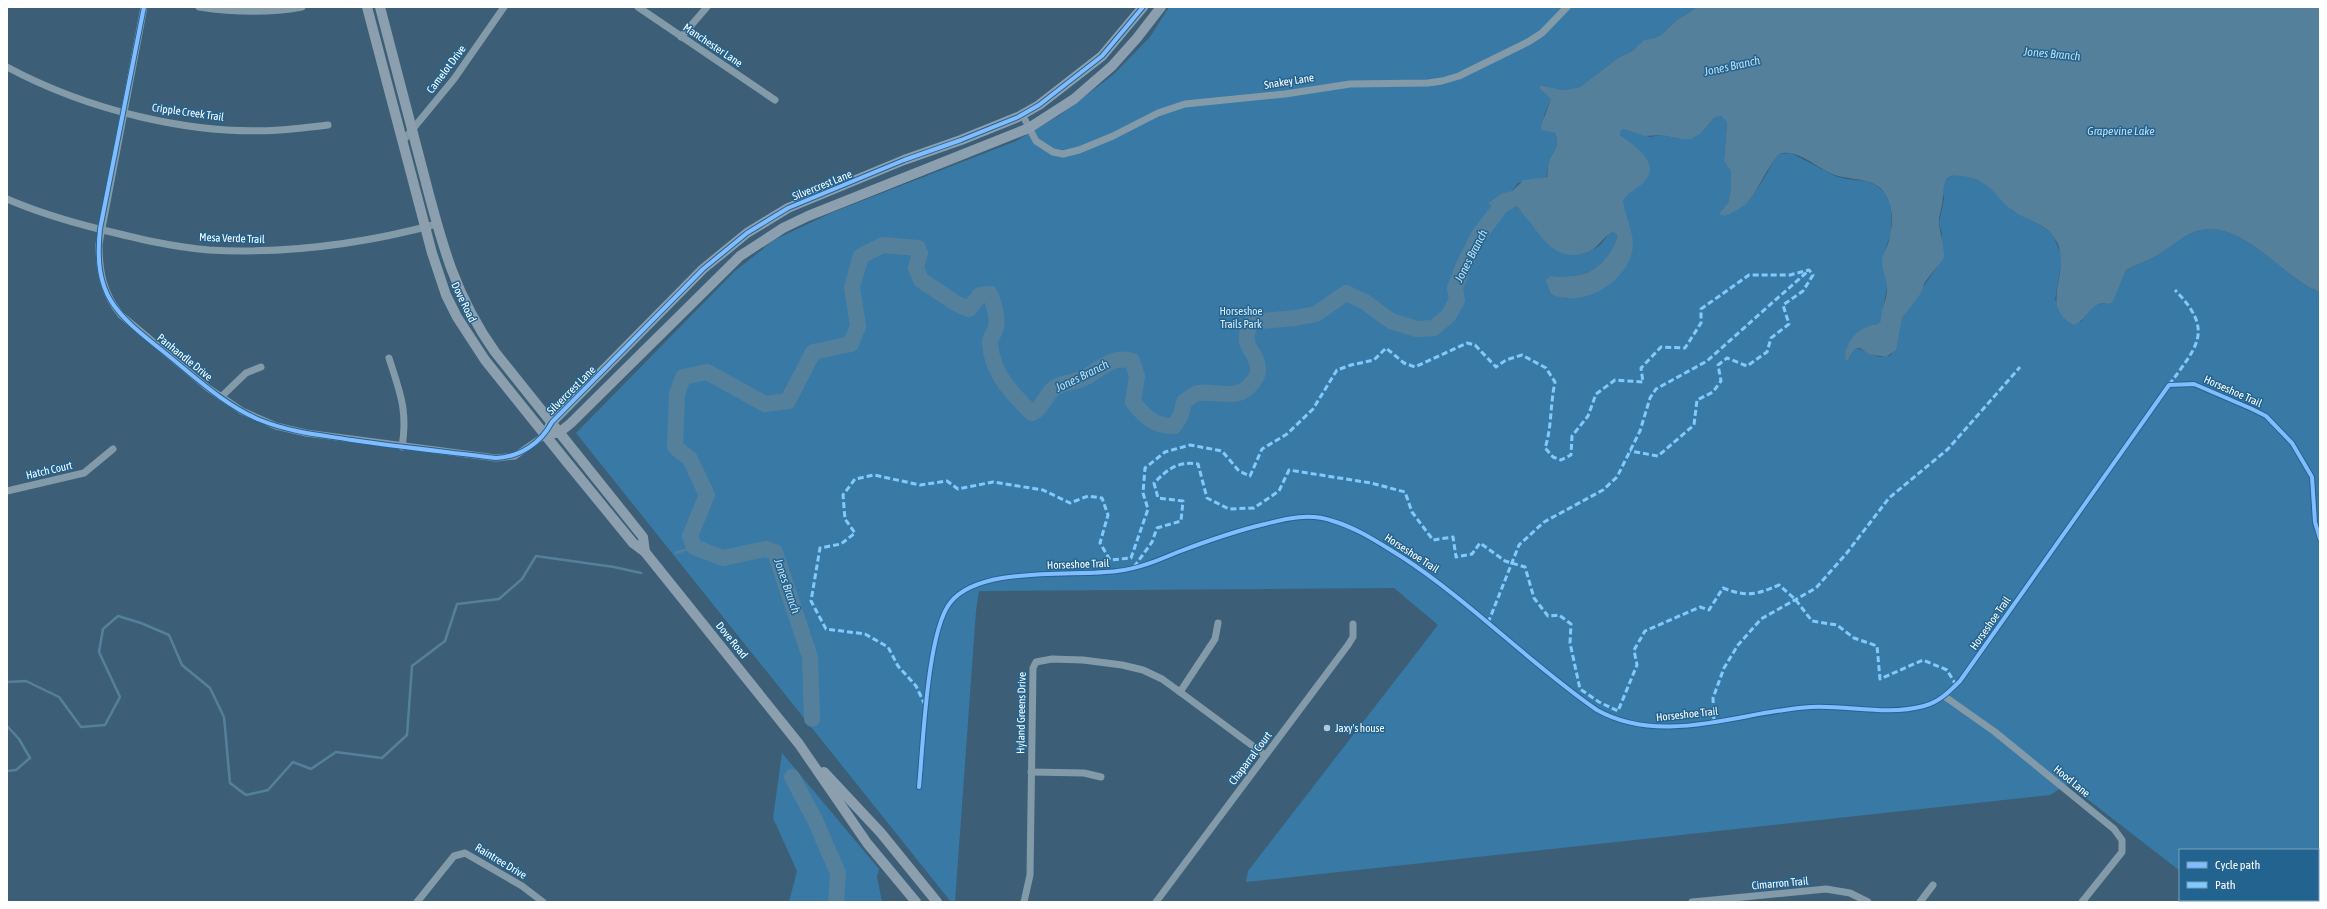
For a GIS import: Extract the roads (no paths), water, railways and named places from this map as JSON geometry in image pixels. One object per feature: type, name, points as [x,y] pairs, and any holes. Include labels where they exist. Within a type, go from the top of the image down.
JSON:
[{"type":"main road","name":"Dove Road","points":[[367,7],[424,227],[446,295],[457,318],[485,360],[545,435],[633,543],[646,552],[799,744],[868,843],[916,902]]},
{"type":"main road","name":"Dove Road","points":[[380,7],[437,224],[458,290],[472,317],[495,352],[643,537],[646,552]]},
{"type":"main road","name":"Silvercrest Lane","points":[[545,435],[552,422],[703,269],[747,232],[788,208],[1022,114],[1059,92],[1102,56],[1143,7]]},
{"type":"main road","name":"Silvercrest Lane","points":[[545,435],[560,432],[740,256],[758,244],[808,216],[1029,128],[1074,99],[1112,66],[1137,38],[1161,7]]},
{"type":"main road","name":"Dove Road","points":[[799,744],[881,833],[937,902]]},
{"type":"street","name":"Panhandle Drive","points":[[144,7],[100,229],[101,273],[111,304],[137,330],[221,397],[242,411],[276,426],[306,433],[402,447],[506,458],[526,450],[545,435]]},
{"type":"street","points":[[199,7],[215,9],[271,10],[302,7]]},
{"type":"street","name":"Camelot Drive","points":[[402,142],[454,80],[504,7]]},
{"type":"street","name":"Manchester Lane","points":[[638,7],[775,100]]},
{"type":"street","points":[[681,37],[707,7]]},
{"type":"street","name":"Snakey Lane","points":[[1022,114],[1036,141],[1053,152],[1063,154],[1079,150],[1113,136],[1158,113],[1185,104],[1269,96],[1350,84],[1428,84],[1459,76],[1542,34],[1567,7]]},
{"type":"street","name":"Cripple Creek Trail","points":[[7,67],[44,85],[124,112],[162,122],[254,130],[279,130],[328,125]]},
{"type":"street","name":"Mesa Verde Trail","points":[[7,199],[57,218],[127,236],[208,250],[267,250],[321,247],[350,243],[437,224]]},
{"type":"street","points":[[389,358],[404,405],[405,426],[402,447]]},
{"type":"street","points":[[221,397],[246,373],[261,367]]},
{"type":"street","name":"Hatch Court","points":[[7,491],[84,473],[113,449]]},
{"type":"street","points":[[1180,692],[1215,640],[1218,623]]},
{"type":"street","name":"Chaparral Court","points":[[1156,902],[1348,645],[1353,637],[1354,624]]},
{"type":"street","name":"Hyland Greens Drive","points":[[1024,902],[1030,875],[1033,668],[1040,660],[1083,660],[1122,665],[1143,670],[1162,679],[1265,755]]},
{"type":"street","name":"Hood Lane","points":[[1944,696],[1995,732],[2114,829],[2122,840],[2122,852],[2082,902]]},
{"type":"street","points":[[1031,772],[1084,773],[1101,776]]},
{"type":"street","name":"Raintree Drive","points":[[417,902],[454,856],[465,853],[522,886],[543,902]]},
{"type":"street","points":[[1920,902],[1933,885]]},
{"type":"street","name":"Cimarron Trail","points":[[1692,902],[1826,889],[1850,893],[1868,902]]},
{"type":"water","name":"Grapevine Lake","points":[[1697,7],[2320,7],[2320,292],[2306,285],[2248,242],[2233,234],[2217,230],[2201,230],[2190,234],[2166,250],[2126,270],[2112,303],[2095,306],[2081,321],[2074,325],[2063,317],[2058,307],[2057,296],[2061,260],[2059,248],[2049,231],[2012,210],[1985,184],[1971,178],[1954,176],[1949,177],[1944,184],[1939,220],[1944,258],[1925,282],[1921,293],[1902,318],[1896,350],[1886,357],[1869,354],[1860,348],[1855,349],[1847,361],[1845,358],[1846,351],[1851,339],[1865,327],[1878,324],[1881,320],[1887,291],[1882,259],[1888,244],[1892,220],[1890,203],[1887,196],[1882,190],[1871,182],[1842,177],[1830,173],[1806,159],[1786,153],[1780,154],[1777,157],[1748,202],[1725,216],[1719,214],[1728,203],[1731,189],[1731,171],[1724,161],[1727,122],[1721,116],[1714,118],[1701,133],[1691,139],[1681,139],[1661,135],[1645,136],[1623,129],[1620,132],[1620,135],[1639,150],[1644,156],[1650,169],[1648,176],[1643,183],[1629,193],[1623,201],[1633,243],[1631,256],[1625,269],[1615,280],[1591,295],[1577,298],[1563,298],[1551,294],[1546,280],[1551,276],[1573,276],[1591,271],[1606,258],[1614,246],[1617,235],[1613,232],[1590,251],[1577,255],[1565,254],[1555,250],[1547,243],[1516,206],[1502,215],[1488,203],[1501,194],[1511,192],[1524,180],[1547,177],[1549,161],[1557,141],[1555,133],[1542,130],[1541,126],[1551,99],[1540,89],[1539,85],[1564,90],[1580,87],[1618,58],[1632,51],[1644,40],[1657,37],[1664,33],[1678,19]]},
{"type":"waterway","name":"Jones Branch","points":[[812,719],[810,657],[775,552],[766,549],[723,558],[694,547],[690,536],[707,495],[690,459],[675,447],[677,394],[683,377],[707,372],[765,404],[788,401],[813,352],[851,344],[858,326],[852,287],[861,256],[883,245],[918,248],[920,253],[916,268],[921,280],[957,304],[969,309],[980,295],[990,294],[996,315],[995,329],[990,342],[995,364],[999,374],[1010,390],[1032,413],[1041,406],[1049,393],[1055,387],[1084,378],[1113,361],[1125,360],[1132,361],[1137,376],[1133,402],[1150,420],[1161,425],[1174,426],[1181,415],[1184,402],[1193,395],[1206,392],[1227,394],[1240,393],[1255,379],[1258,372],[1257,363],[1248,344],[1247,338],[1251,322],[1295,318],[1316,314],[1346,293],[1365,302],[1391,321],[1417,329],[1434,328],[1449,315],[1457,300],[1455,288],[1463,267],[1479,235],[1505,201],[1513,199]]},
{"type":"waterway","points":[[676,553],[694,547]]},
{"type":"waterway","points":[[7,682],[26,681],[59,697],[81,727],[105,725],[120,697],[99,652],[103,629],[118,616],[141,623],[169,635],[182,665],[210,688],[224,717],[230,783],[246,795],[268,790],[293,762],[311,769],[336,752],[382,758],[407,735],[412,666],[445,641],[457,604],[499,599],[522,579],[536,556],[614,567],[641,573]]},
{"type":"waterway","points":[[7,726],[19,739],[30,758],[16,770],[7,771]]},
{"type":"waterway","name":"Jones Branch","points":[[792,777],[815,820],[838,873],[836,902]]},
{"type":"place","name":"Jaxy's house","points":[[1327,728]]},
{"type":"park label","name":"Horseshoe Trails Park","points":[[1241,317]]}]
